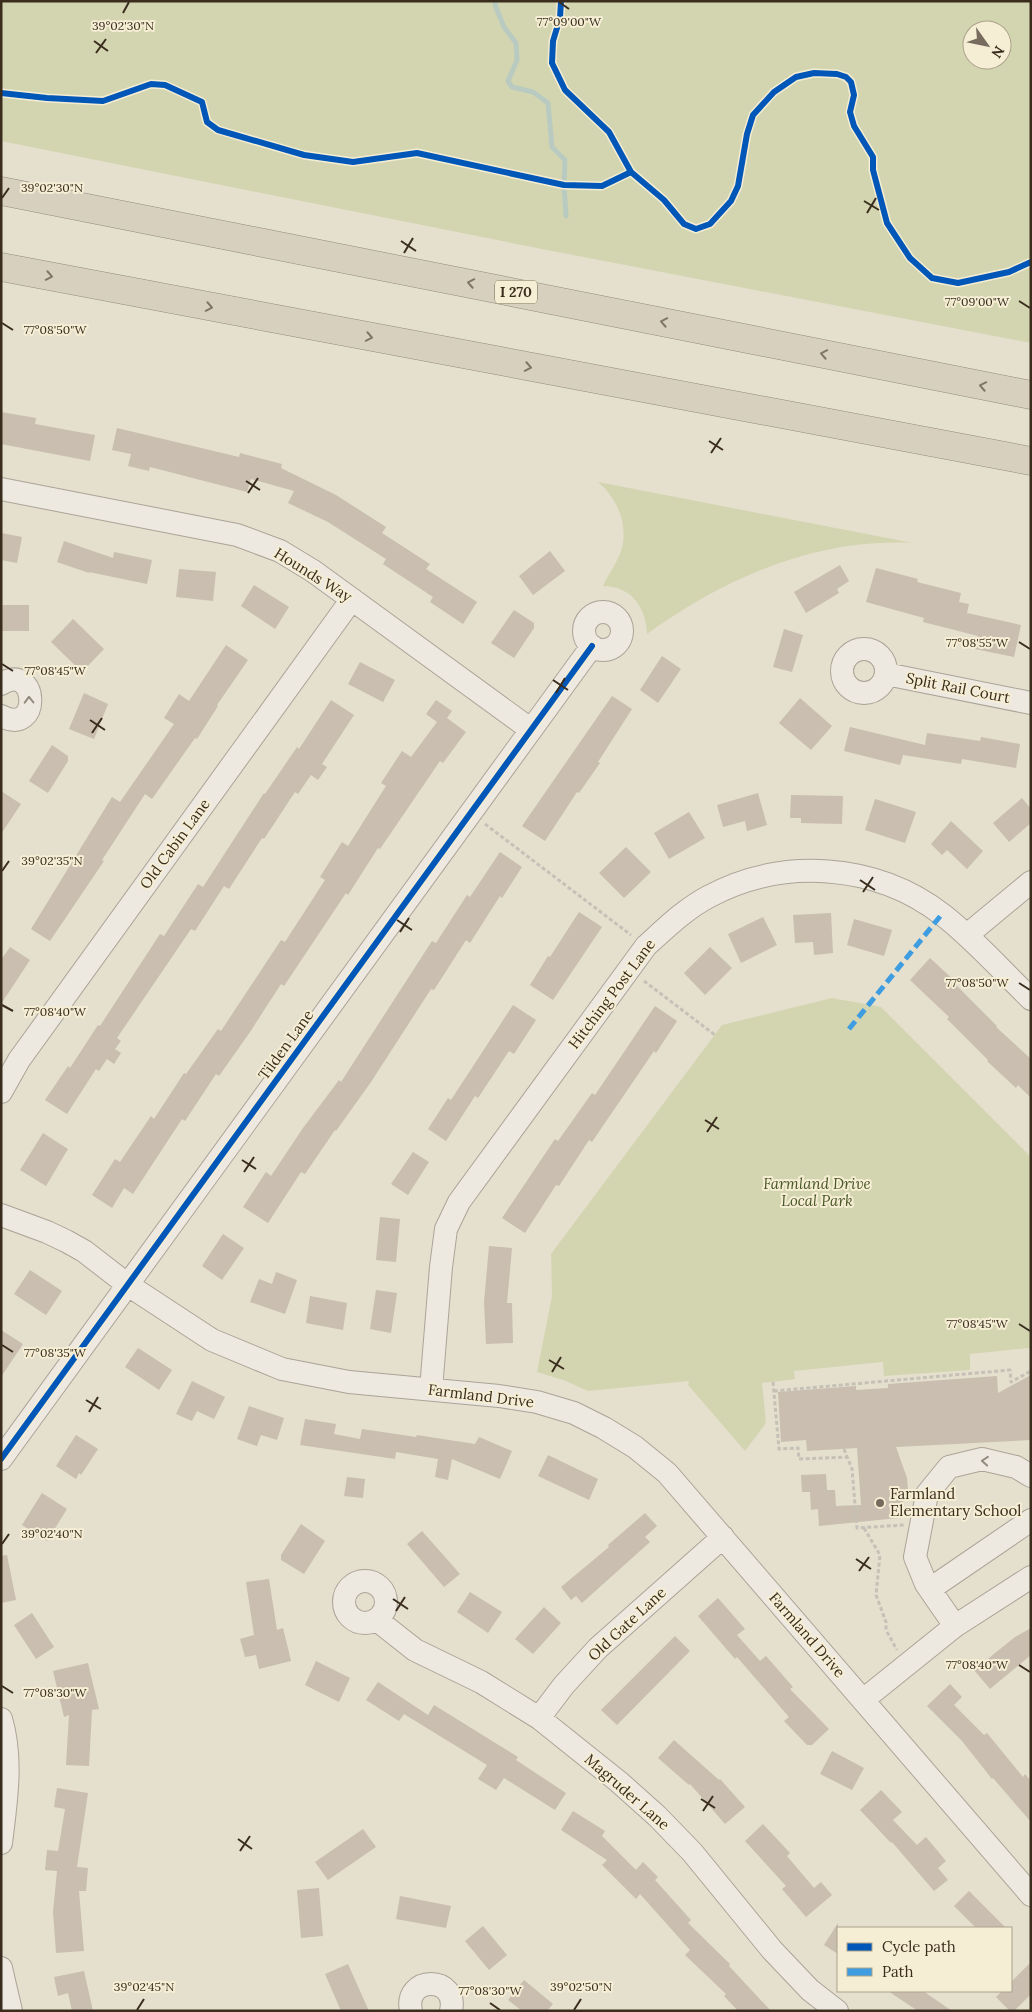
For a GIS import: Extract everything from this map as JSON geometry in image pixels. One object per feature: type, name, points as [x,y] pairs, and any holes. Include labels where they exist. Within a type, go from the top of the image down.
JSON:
[{"type":"highway","name":"I 270","points":[[1,191],[1031,395]]},
{"type":"highway","points":[[1,267],[1031,461]]},
{"type":"street","name":"Hounds Way","points":[[1,489],[237,535],[280,551],[313,571],[530,729]]},
{"type":"street","name":"Old Cabin Lane","points":[[1,1092],[19,1060],[352,599]]},
{"type":"street","name":"Tilden Lane","points":[[1,1459],[592,646]]},
{"type":"street","name":"Split Rail Court","points":[[886,674],[1031,703]]},
{"type":"street","points":[[1,684],[12,680],[24,684],[29,690],[31,702],[29,709],[19,718],[12,719],[1,716]]},
{"type":"street","name":"Hitching Post Lane","points":[[431,1390],[446,1229],[458,1202],[646,946],[672,921],[707,897],[754,878],[801,870],[820,871],[878,881],[926,904],[942,914],[967,935],[1031,999]]},
{"type":"street","points":[[967,935],[1031,882]]},
{"type":"street","name":"Farmland Drive","points":[[1,1215],[66,1241],[84,1251],[128,1285],[212,1340],[282,1369],[349,1382],[499,1396],[537,1402],[574,1413],[635,1447],[667,1473],[1031,1895]]},
{"type":"street","points":[[955,1626],[930,1589],[915,1557],[927,1494],[950,1467],[982,1459],[1016,1467],[1031,1476]]},
{"type":"street","points":[[930,1589],[1031,1520]]},
{"type":"street","name":"Old Gate Lane","points":[[539,1718],[564,1685],[598,1648],[723,1537]]},
{"type":"street","points":[[863,1700],[955,1626],[1031,1577]]},
{"type":"street","name":"Magruder Lane","points":[[377,1620],[415,1650],[481,1682],[539,1718],[619,1782],[657,1816],[692,1852],[772,1950],[810,1990],[837,2011]]},
{"type":"street","points":[[1,1718],[7,1753],[7,1793],[1,1843]]},
{"type":"street","points":[[2,1979],[11,2011]]},
{"type":"street","points":[[411,2011],[412,1994],[418,1987],[428,1983],[445,1989],[452,2000],[451,2011]]},
{"type":"path","points":[[470,813],[646,946]]},
{"type":"path","points":[[628,970],[715,1034]]},
{"type":"path","points":[[774,1391],[1010,1370],[1011,1382],[1031,1372]]},
{"type":"path","points":[[774,1382],[779,1449],[798,1448],[799,1459],[848,1457]]},
{"type":"path","points":[[844,1448],[852,1469],[857,1528],[907,1524]]},
{"type":"path","points":[[863,1528],[880,1555],[876,1595],[886,1622],[886,1630],[896,1650]]},
{"type":"green space","points":[[1,1],[1031,1],[1031,343],[542,249],[1,141]]},
{"type":"green space","points":[[598,482],[913,543],[877,543],[841,547],[806,555],[772,566],[708,595],[647,634],[644,615],[635,600],[622,590],[603,586],[621,551],[624,532],[623,523],[616,505],[611,496]]},
{"type":"green space","name":"Farmland Drive Local Park","points":[[832,998],[881,1007],[1031,1157],[1031,1354],[1029,1348],[970,1354],[970,1370],[884,1376],[883,1362],[794,1371],[795,1379],[762,1383],[766,1423],[745,1451],[688,1385],[689,1381],[588,1391],[566,1381],[537,1372],[552,1296],[551,1254],[722,1025]]},
{"type":"building","points":[[1,412],[36,418],[35,424],[95,435],[90,461],[1,444]]},
{"type":"building","points":[[117,428],[239,457],[240,453],[282,464],[281,468],[336,495],[386,527],[382,533],[430,564],[426,569],[477,602],[463,624],[430,602],[433,597],[383,564],[386,559],[328,522],[288,503],[294,491],[251,479],[247,492],[150,467],[149,471],[128,466],[131,454],[112,450]]},
{"type":"building","points":[[1,533],[22,537],[17,563],[1,560]]},
{"type":"building","points":[[64,541],[113,558],[114,552],[152,560],[147,584],[89,573],[57,562]]},
{"type":"building","points":[[550,551],[565,571],[533,595],[519,576]]},
{"type":"building","points":[[840,565],[849,581],[837,589],[839,593],[806,613],[794,592]]},
{"type":"building","points":[[876,568],[918,579],[917,582],[961,593],[959,602],[969,604],[967,613],[1021,625],[1014,657],[975,649],[978,636],[923,622],[924,618],[866,602]]},
{"type":"building","points":[[179,569],[216,572],[213,601],[176,597]]},
{"type":"building","points":[[254,585],[289,607],[275,629],[241,606]]},
{"type":"building","points":[[1,605],[29,605],[29,631],[1,631]]},
{"type":"building","points":[[514,610],[534,623],[534,628],[514,658],[491,643]]},
{"type":"building","points":[[73,619],[104,649],[82,672],[51,642]]},
{"type":"building","points":[[784,629],[803,635],[792,672],[773,667]]},
{"type":"building","points":[[226,645],[248,660],[217,705],[197,739],[195,738],[152,799],[145,794],[102,860],[104,861],[50,941],[31,929],[112,797],[120,802],[174,724],[164,718],[179,694],[189,701]]},
{"type":"building","points":[[662,656],[681,669],[658,703],[640,690]]},
{"type":"building","points":[[360,662],[395,680],[383,702],[348,684]]},
{"type":"building","points":[[84,693],[108,704],[94,739],[69,729]]},
{"type":"building","points":[[612,696],[632,709],[598,762],[600,763],[579,793],[577,792],[545,841],[522,826]]},
{"type":"building","points":[[800,698],[832,726],[811,750],[779,723]]},
{"type":"building","points":[[331,700],[354,715],[322,764],[327,767],[318,780],[311,775],[298,794],[295,792],[229,889],[224,886],[195,931],[191,929],[117,1038],[121,1041],[115,1049],[121,1053],[114,1064],[107,1059],[99,1071],[96,1069],[67,1114],[45,1100],[68,1066],[70,1068],[98,1025],[100,1026],[160,934],[164,936],[198,884],[203,887],[264,793],[297,747],[299,749]]},
{"type":"building","points":[[436,700],[452,711],[447,718],[466,732],[443,763],[440,761],[380,849],[378,848],[348,895],[346,893],[284,986],[281,984],[250,1032],[219,1076],[216,1074],[185,1121],[182,1119],[133,1194],[124,1188],[112,1208],[92,1195],[115,1159],[120,1162],[151,1116],[154,1119],[184,1073],[186,1074],[218,1029],[221,1031],[281,940],[285,942],[325,880],[320,877],[342,842],[348,846],[386,786],[381,783],[402,751],[411,757],[437,722],[426,714]]},
{"type":"building","points":[[850,727],[925,745],[927,733],[980,741],[981,737],[1020,744],[1016,768],[962,759],[961,764],[903,755],[900,765],[844,751]]},
{"type":"building","points":[[52,745],[68,756],[68,761],[48,793],[29,781]]},
{"type":"building","points":[[1,791],[21,804],[1,834]]},
{"type":"building","points":[[758,793],[767,825],[747,831],[745,821],[723,827],[717,805]]},
{"type":"building","points":[[791,795],[843,796],[842,824],[801,823],[801,818],[790,818]]},
{"type":"building","points":[[1022,798],[1031,809],[1031,823],[1009,842],[993,823]]},
{"type":"building","points":[[875,799],[916,812],[905,843],[865,830]]},
{"type":"building","points":[[689,812],[705,838],[669,859],[654,833]]},
{"type":"building","points":[[951,821],[983,851],[967,869],[947,850],[942,855],[931,844]]},
{"type":"building","points":[[626,847],[651,872],[624,898],[599,873]]},
{"type":"building","points":[[500,852],[522,867],[502,898],[500,896],[470,943],[466,940],[434,990],[431,989],[371,1082],[305,1174],[301,1172],[268,1223],[243,1207],[266,1172],[271,1176],[303,1128],[339,1080],[341,1082],[432,941],[436,943],[467,895],[470,897]]},
{"type":"building","points":[[579,912],[602,927],[553,1000],[530,985]]},
{"type":"building","points":[[831,913],[833,953],[814,955],[813,942],[795,943],[793,915]]},
{"type":"building","points":[[763,917],[777,945],[741,963],[728,934]]},
{"type":"building","points":[[854,919],[892,930],[884,956],[847,945]]},
{"type":"building","points":[[10,947],[30,960],[1,1004],[1,960]]},
{"type":"building","points":[[710,947],[732,968],[705,995],[684,973]]},
{"type":"building","points":[[930,958],[957,983],[956,985],[996,1027],[1031,1059],[1031,1098],[1018,1085],[1016,1088],[987,1061],[947,1019],[949,1017],[910,980]]},
{"type":"building","points":[[513,1005],[536,1020],[514,1054],[509,1051],[478,1098],[475,1096],[446,1141],[428,1129],[448,1098],[451,1100]]},
{"type":"building","points":[[655,1006],[677,1021],[656,1053],[654,1051],[592,1142],[589,1140],[559,1186],[556,1185],[525,1233],[502,1218],[555,1139],[558,1141],[592,1093],[595,1095]]},
{"type":"building","points":[[43,1133],[68,1149],[46,1186],[20,1170]]},
{"type":"building","points":[[413,1152],[429,1162],[408,1195],[391,1184]]},
{"type":"building","points":[[380,1217],[400,1219],[396,1262],[376,1260]]},
{"type":"building","points":[[223,1234],[244,1248],[222,1280],[202,1266]]},
{"type":"building","points":[[489,1246],[512,1248],[507,1303],[512,1303],[513,1343],[486,1344],[484,1302]]},
{"type":"building","points":[[30,1270],[62,1291],[46,1315],[14,1294]]},
{"type":"building","points":[[276,1272],[297,1280],[285,1314],[250,1302],[259,1279],[272,1284]]},
{"type":"building","points":[[376,1290],[397,1293],[391,1333],[370,1329]]},
{"type":"building","points":[[310,1296],[347,1303],[343,1330],[306,1323]]},
{"type":"building","points":[[1,1330],[23,1344],[1,1377]]},
{"type":"building","points":[[138,1348],[172,1370],[159,1390],[125,1367]]},
{"type":"building","name":"Farmland Elementary School","points":[[1031,1375],[1031,1440],[896,1447],[907,1478],[908,1490],[906,1490],[907,1499],[904,1499],[898,1518],[819,1526],[818,1509],[811,1510],[810,1492],[802,1492],[801,1475],[826,1474],[827,1490],[835,1490],[836,1506],[861,1505],[857,1448],[807,1451],[806,1440],[781,1442],[778,1392],[856,1386],[856,1390],[888,1388],[888,1384],[997,1376],[998,1393]]},
{"type":"building","points":[[192,1381],[225,1397],[214,1419],[197,1411],[192,1421],[176,1414]]},
{"type":"building","points":[[249,1406],[284,1418],[277,1440],[261,1435],[257,1446],[237,1439]]},
{"type":"building","points":[[305,1419],[336,1424],[334,1434],[360,1439],[362,1429],[475,1444],[479,1437],[512,1451],[500,1479],[452,1459],[448,1480],[435,1477],[438,1459],[396,1452],[395,1459],[300,1445]]},
{"type":"building","points":[[76,1435],[98,1449],[81,1475],[79,1473],[76,1479],[56,1466]]},
{"type":"building","points":[[548,1455],[598,1479],[589,1500],[538,1476]]},
{"type":"building","points":[[347,1477],[365,1479],[363,1498],[344,1496]]},
{"type":"building","points":[[42,1493],[67,1509],[47,1541],[22,1525]]},
{"type":"building","points":[[645,1513],[657,1526],[645,1537],[650,1542],[582,1603],[576,1596],[571,1600],[561,1587],[609,1547],[608,1545]]},
{"type":"building","points":[[301,1524],[325,1541],[304,1574],[281,1560],[281,1555]]},
{"type":"building","points":[[422,1531],[460,1574],[444,1587],[407,1544]]},
{"type":"building","points":[[7,1555],[16,1600],[1,1603],[1,1556]]},
{"type":"building","points":[[269,1579],[277,1630],[283,1628],[291,1661],[259,1669],[256,1655],[245,1657],[240,1639],[254,1635],[246,1582]]},
{"type":"building","points":[[470,1592],[502,1612],[488,1633],[457,1612]]},
{"type":"building","points":[[718,1598],[745,1629],[737,1635],[760,1661],[766,1656],[793,1687],[790,1689],[829,1729],[812,1745],[807,1745],[784,1721],[789,1717],[737,1657],[735,1659],[698,1616]]},
{"type":"building","points":[[544,1607],[561,1623],[533,1654],[515,1639]]},
{"type":"building","points":[[32,1613],[54,1647],[36,1659],[14,1625]]},
{"type":"building","points":[[1031,1628],[1031,1655],[990,1689],[974,1670],[1015,1637]]},
{"type":"building","points":[[675,1636],[690,1651],[617,1725],[601,1710]]},
{"type":"building","points":[[316,1661],[350,1678],[339,1702],[305,1685]]},
{"type":"building","points":[[88,1663],[99,1709],[92,1710],[89,1766],[66,1765],[69,1715],[64,1717],[53,1671]]},
{"type":"building","points":[[378,1682],[428,1715],[434,1705],[518,1757],[516,1760],[566,1793],[555,1810],[504,1778],[496,1790],[478,1779],[487,1765],[404,1714],[399,1721],[366,1700]]},
{"type":"building","points":[[950,1684],[962,1697],[954,1705],[984,1735],[987,1733],[1023,1777],[1025,1774],[1031,1781],[1031,1822],[992,1779],[962,1741],[927,1706]]},
{"type":"building","points":[[674,1740],[720,1779],[745,1807],[725,1824],[690,1784],[658,1758]]},
{"type":"building","points":[[832,1751],[864,1768],[852,1790],[820,1774]]},
{"type":"building","points":[[57,1788],[88,1793],[77,1867],[88,1868],[86,1891],[79,1891],[84,1951],[56,1953],[53,1912],[57,1871],[45,1870],[47,1850],[58,1851],[65,1809],[54,1807]]},
{"type":"building","points":[[881,1790],[902,1812],[893,1820],[917,1845],[926,1837],[946,1861],[938,1868],[948,1880],[934,1891],[892,1842],[860,1810]]},
{"type":"building","points":[[573,1811],[605,1831],[602,1836],[636,1870],[643,1862],[658,1877],[655,1880],[691,1920],[688,1923],[730,1964],[729,1966],[771,2011],[738,2011],[724,1996],[726,1994],[685,1955],[690,1950],[640,1894],[636,1899],[602,1865],[607,1860],[561,1830]]},
{"type":"building","points":[[763,1824],[790,1853],[787,1856],[814,1888],[821,1882],[832,1895],[806,1917],[782,1889],[786,1886],[745,1841]]},
{"type":"building","points":[[363,1829],[376,1847],[328,1880],[315,1862]]},
{"type":"building","points":[[319,1888],[323,1936],[301,1938],[297,1890]]},
{"type":"building","points":[[969,1891],[1005,1927],[975,1927],[954,1906]]},
{"type":"building","points":[[400,1896],[451,1906],[446,1928],[396,1919]]},
{"type":"building","points":[[838,1923],[837,1953],[824,1945]]},
{"type":"building","points":[[483,1926],[507,1955],[489,1970],[465,1941]]},
{"type":"building","points":[[1031,1962],[1031,1994],[1014,2011],[1010,2011],[996,1997],[1001,1992],[1012,1992],[1012,1981]]},
{"type":"building","points":[[348,1964],[369,2011],[341,2011],[325,1974]]},
{"type":"building","points":[[84,1971],[93,2011],[72,2011],[68,1993],[58,1996],[54,1977]]},
{"type":"building","points":[[524,1980],[553,2004],[547,2011],[522,2011],[508,2000]]},
{"type":"building","points":[[890,1992],[924,1992],[952,2011],[918,2011]]},
{"type":"waterway","points":[[496,1],[495,5],[504,27],[516,43],[517,60],[508,81],[512,87],[533,92],[548,103],[552,147],[565,160],[566,216]]},
{"type":"marked path","points":[[849,1029],[942,914]]},
{"type":"cycle path","points":[[561,1],[560,18],[553,41],[552,63],[565,90],[609,132],[631,172],[664,200],[684,224],[696,229],[710,224],[731,201],[738,186],[747,134],[753,115],[774,92],[796,77],[814,73],[837,74],[846,77],[851,82],[854,95],[850,112],[854,126],[873,157],[873,170],[887,223],[910,258],[932,278],[958,283],[1009,272],[1031,262]]},
{"type":"cycle path","points":[[1,93],[103,101],[151,84],[165,85],[202,102],[207,122],[218,130],[304,155],[353,162],[417,153],[564,185],[602,186],[631,172]]},
{"type":"cycle path","points":[[1,1459],[592,646]]},
{"type":"place","name":"Farmland Elementary School","points":[[880,1503]]}]
